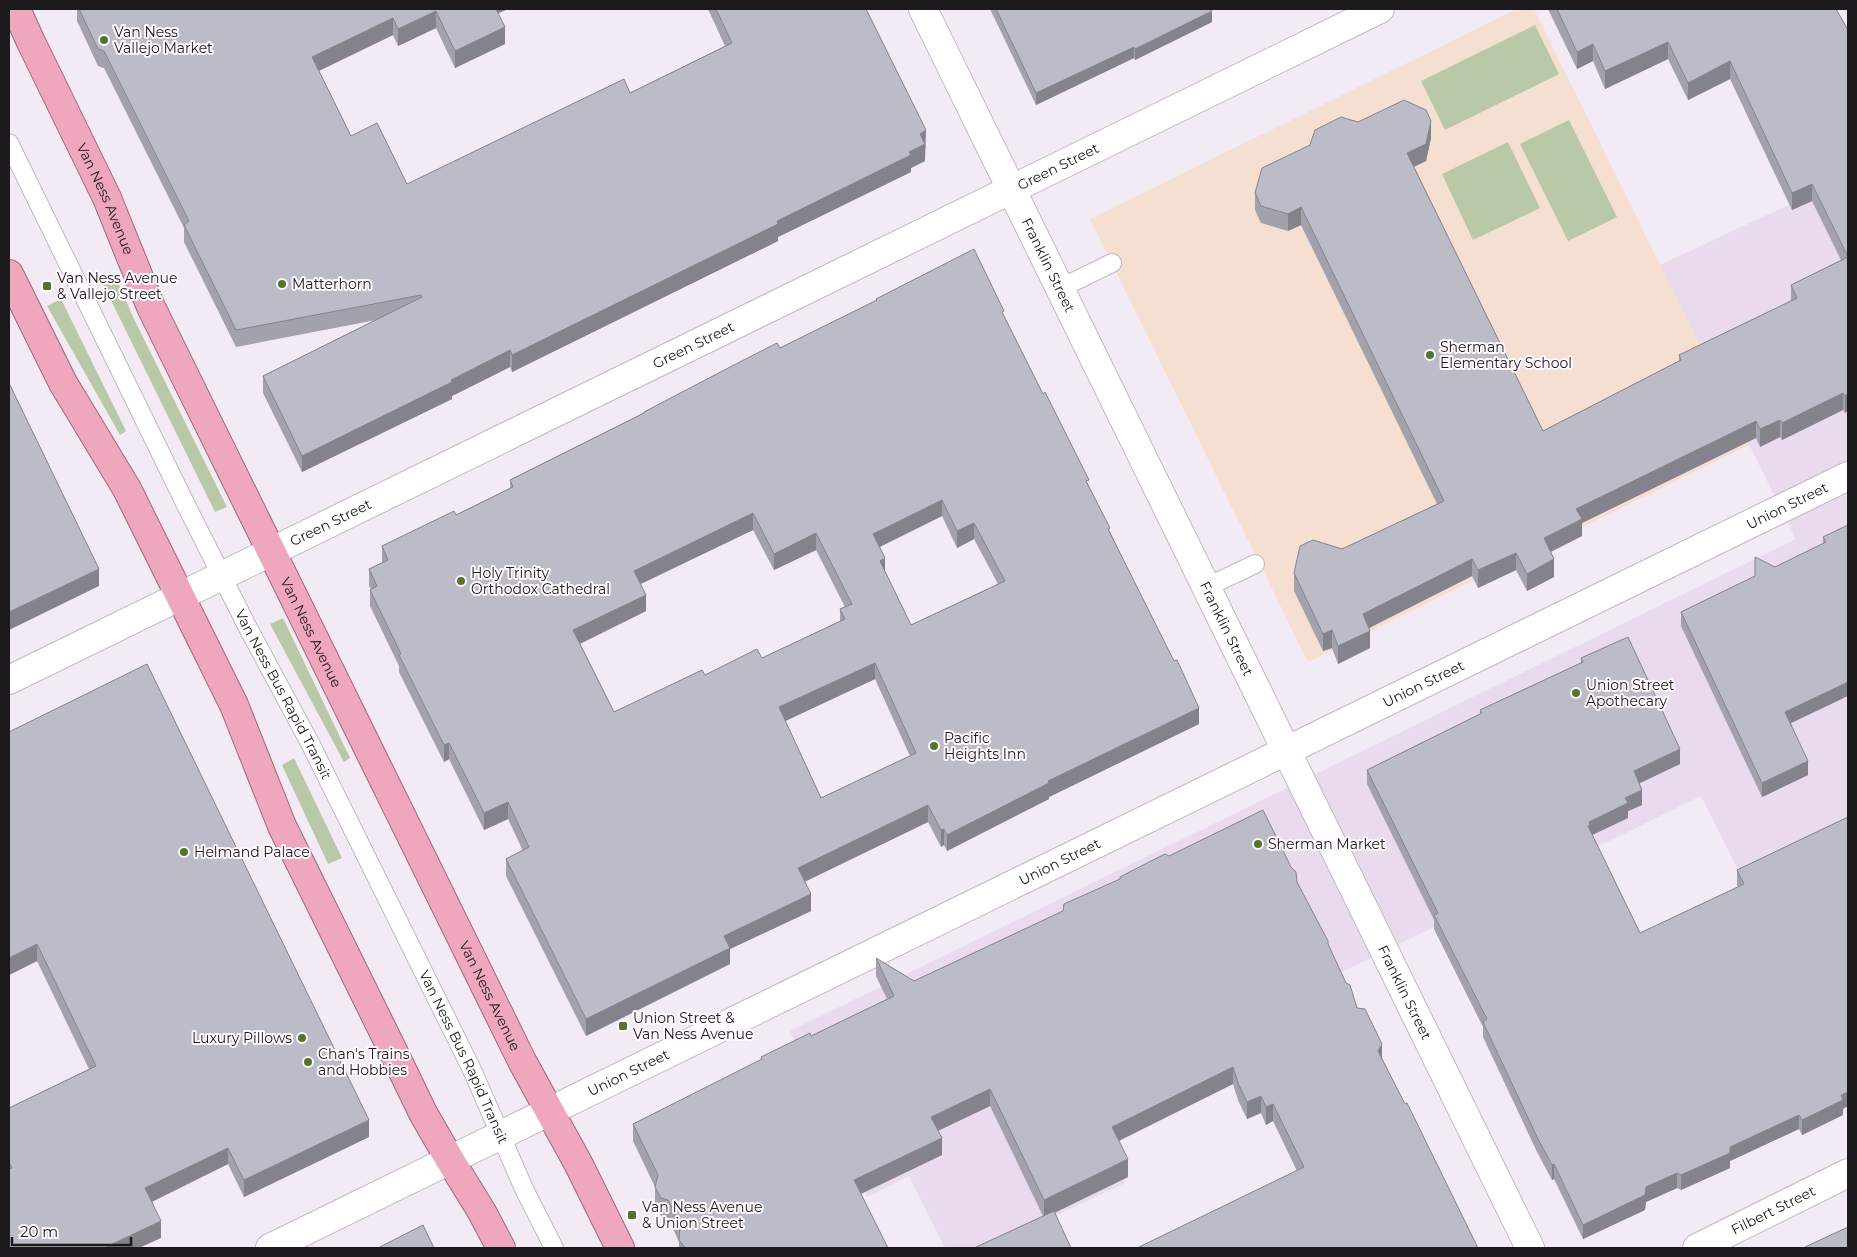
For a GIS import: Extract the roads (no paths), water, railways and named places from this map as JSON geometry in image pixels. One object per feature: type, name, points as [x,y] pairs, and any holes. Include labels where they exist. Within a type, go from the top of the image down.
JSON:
[{"type":"highway","name":"Van Ness Avenue","points":[[16,9],[107,198],[151,307],[522,1061],[580,1165],[620,1248]]},
{"type":"highway","points":[[9,274],[63,383],[127,489],[234,705],[282,826],[423,1113],[482,1212],[501,1248]]},
{"type":"street","name":"Franklin Street","points":[[923,9],[1530,1248]]},
{"type":"street","name":"Green Street","points":[[9,680],[1380,9]]},
{"type":"street","name":"Union Street","points":[[270,1248],[1848,476]]},
{"type":"street","name":"Filbert Street","points":[[1697,1248],[1848,1173]]},
{"type":"lane","name":"Van Ness Bus Rapid Transit","points":[[9,143],[70,272],[222,577],[311,746],[476,1078],[525,1191],[554,1248]]},
{"type":"lane","points":[[1059,289],[1112,263]]},
{"type":"lane","points":[[1206,588],[1255,564]]},
{"type":"place","name":"Van Ness Vallejo Market","points":[[104,40]]},
{"type":"place","name":"Matterhorn","points":[[282,284]]},
{"type":"place","name":"Van Ness Avenue & Vallejo Street","points":[[47,286]]},
{"type":"place","name":"Sherman Elementary School","points":[[1430,355]]},
{"type":"place","name":"Holy Trinity Orthodox Cathedral","points":[[461,581]]},
{"type":"place","name":"Union Street Apothecary","points":[[1576,693]]},
{"type":"place","name":"Pacific Heights Inn","points":[[934,746]]},
{"type":"place","name":"Sherman Market","points":[[1258,844]]},
{"type":"place","name":"Helmand Palace","points":[[184,852]]},
{"type":"place","name":"Union Street & Van Ness Avenue","points":[[623,1026]]},
{"type":"place","name":"Luxury Pillows","points":[[302,1038]]},
{"type":"place","name":"Chan's Trains and Hobbies","points":[[308,1062]]},
{"type":"place","name":"Van Ness Avenue & Union Street","points":[[632,1215]]}]
